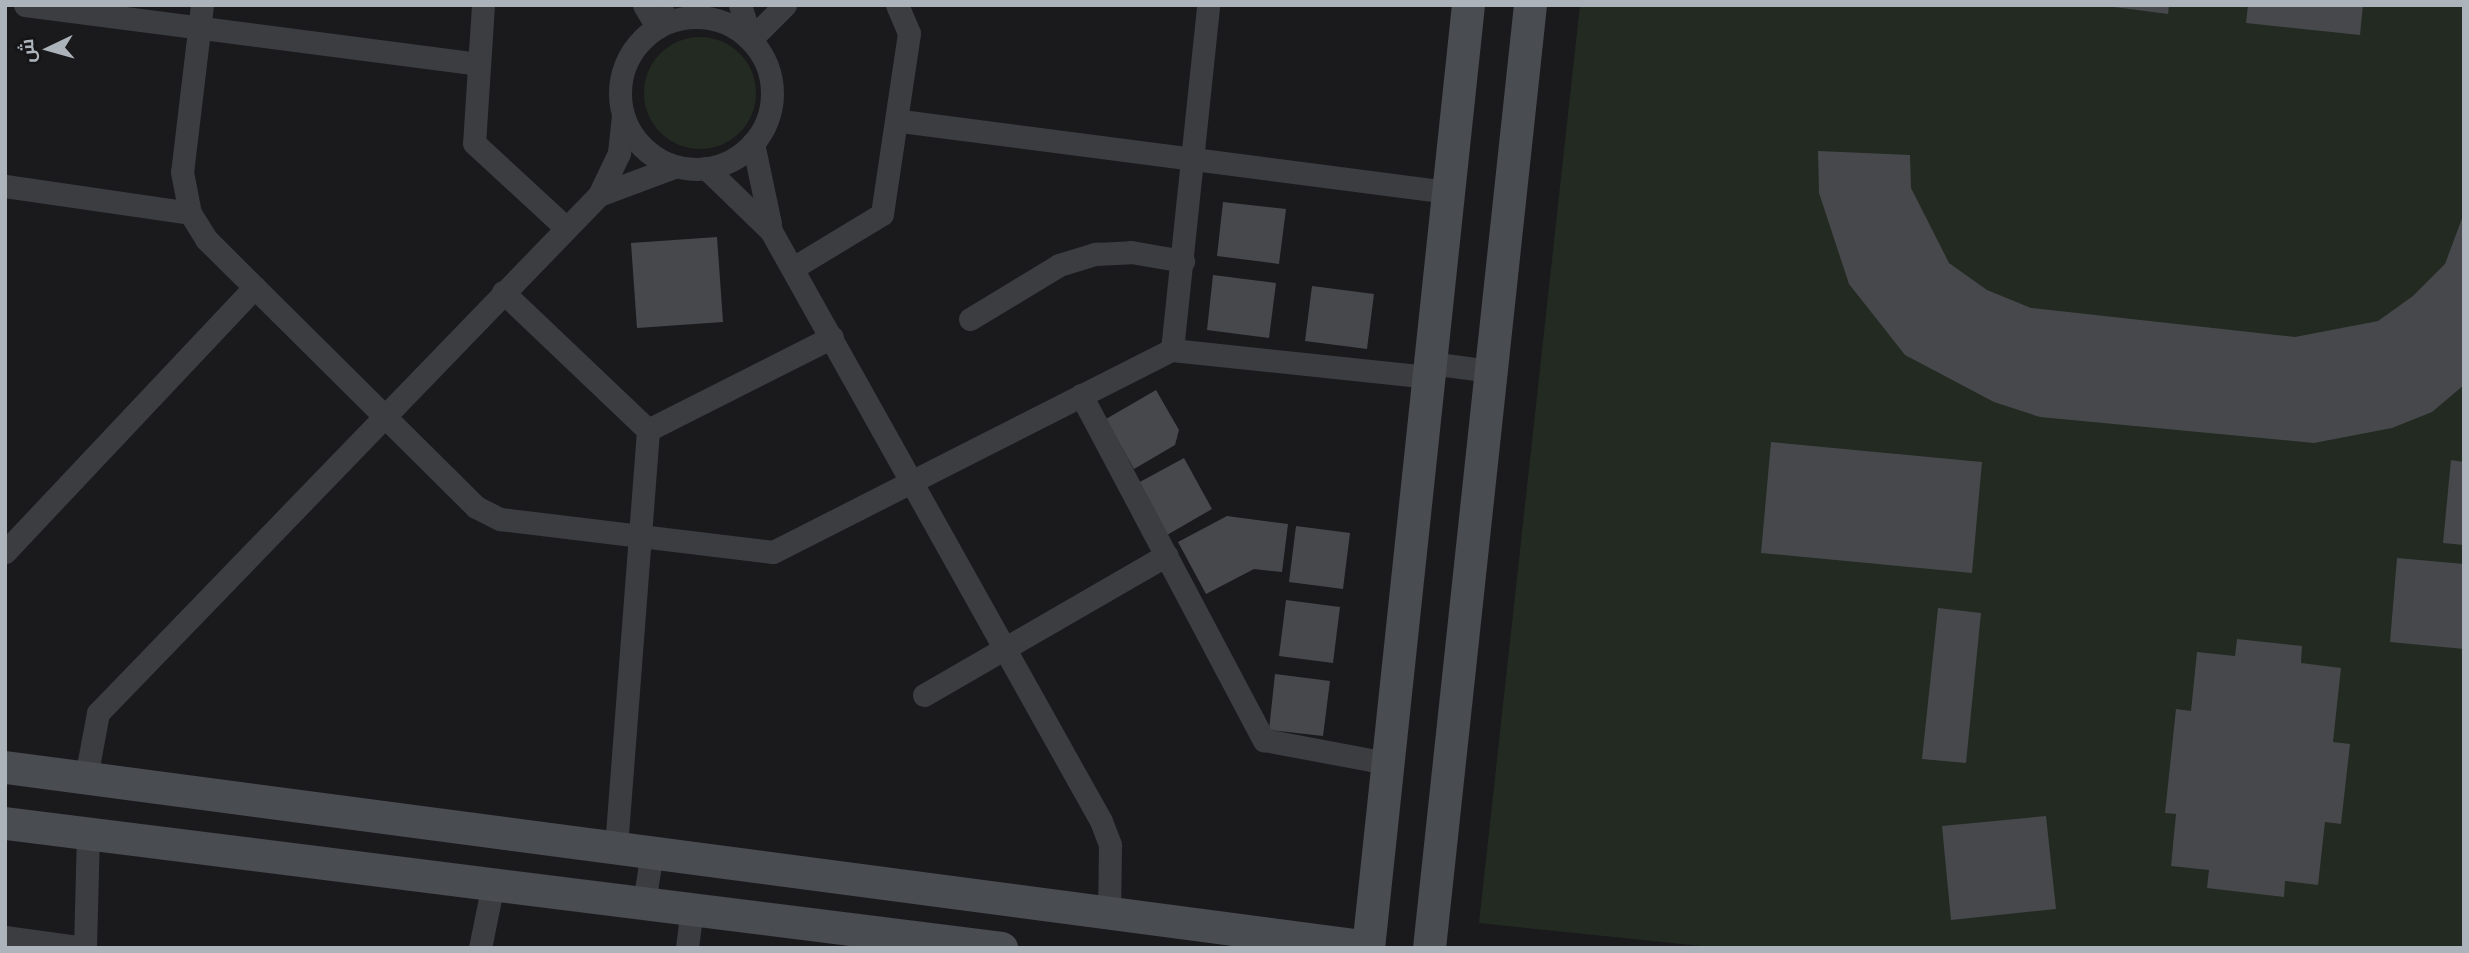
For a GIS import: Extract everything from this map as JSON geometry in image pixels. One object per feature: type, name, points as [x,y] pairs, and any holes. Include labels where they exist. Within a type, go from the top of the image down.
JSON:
[{"type":"street","points":[[24,5],[200,17],[478,64]]},
{"type":"street","points":[[483,5],[474,143],[566,228]]},
{"type":"street","points":[[644,5],[657,27]]},
{"type":"street","points":[[86,778],[98,713],[599,195],[619,153],[624,65],[657,27],[671,5]]},
{"type":"street","points":[[599,195],[674,167],[706,168],[723,165],[753,143],[771,110],[772,84],[751,39],[740,5]]},
{"type":"street","points":[[751,39],[785,5]]},
{"type":"street","points":[[793,268],[882,214],[901,121],[909,33],[897,5]]},
{"type":"street","points":[[1172,350],[1195,159],[1208,5]]},
{"type":"street","points":[[5,767],[1368,947],[1468,5]]},
{"type":"street","points":[[1435,942],[1530,5]]},
{"type":"street","points":[[200,17],[182,172],[190,213],[206,239],[476,507],[500,519],[636,538],[773,552],[1172,350],[1429,370],[1491,371]]},
{"type":"street","points":[[657,27],[706,17],[751,39]]},
{"type":"street","points":[[623,116],[634,138],[674,167]]},
{"type":"street","points":[[901,121],[1448,192]]},
{"type":"street","points":[[753,143],[771,230]]},
{"type":"street","points":[[706,168],[771,230],[1101,821],[1112,865],[1109,913]]},
{"type":"street","points":[[5,186],[190,213]]},
{"type":"street","points":[[970,319],[1059,265],[1096,254],[1131,252],[1182,261]]},
{"type":"street","points":[[5,552],[255,287]]},
{"type":"street","points":[[503,292],[648,430]]},
{"type":"street","points":[[648,430],[832,337]]},
{"type":"street","points":[[1081,395],[1264,740],[1387,763]]},
{"type":"street","points":[[616,847],[636,538],[648,430]]},
{"type":"street","points":[[924,695],[1003,645],[1167,555]]},
{"type":"street","points":[[5,823],[1001,948]]},
{"type":"street","points":[[5,937],[84,948],[88,833]]},
{"type":"street","points":[[644,903],[652,852]]},
{"type":"street","points":[[480,948],[493,884]]},
{"type":"street","points":[[687,948],[692,909]]},
{"type":"shaded area","points":[[1580,5],[2464,5],[2464,948],[1720,948],[1479,923]]},
{"type":"shaded area","points":[[700,37],[721,42],[739,54],[751,72],[756,93],[751,114],[739,132],[721,144],[700,149],[679,144],[661,132],[649,114],[644,93],[649,72],[661,54],[679,42]]},
{"type":"building","points":[[2099,5],[2169,5],[2168,14]]},
{"type":"building","points":[[2248,5],[2363,5],[2360,35],[2246,23]]},
{"type":"building","points":[[1818,151],[1910,155],[1911,188],[1949,263],[1987,290],[2031,308],[2295,337],[2378,321],[2413,296],[2445,264],[2464,213],[2464,385],[2432,412],[2392,428],[2314,443],[2040,417],[1994,402],[1905,355],[1849,284],[1819,193]]},
{"type":"building","points":[[1223,202],[1286,209],[1279,264],[1217,256]]},
{"type":"building","points":[[717,237],[723,322],[637,328],[631,243]]},
{"type":"building","points":[[1213,275],[1276,283],[1269,338],[1207,330]]},
{"type":"building","points":[[1312,286],[1374,294],[1367,349],[1305,341]]},
{"type":"building","points":[[1156,390],[1179,430],[1175,445],[1134,469],[1106,419]]},
{"type":"building","points":[[1771,442],[1982,462],[1972,573],[1761,553]]},
{"type":"building","points":[[1184,458],[1212,509],[1167,535],[1138,483]]},
{"type":"building","points":[[2451,460],[2464,462],[2464,545],[2443,543]]},
{"type":"building","points":[[1227,516],[1288,524],[1282,572],[1254,569],[1206,594],[1178,542]]},
{"type":"building","points":[[1296,526],[1350,533],[1343,589],[1289,582]]},
{"type":"building","points":[[2397,558],[2464,564],[2464,649],[2390,642]]},
{"type":"building","points":[[1286,600],[1340,607],[1333,663],[1279,656]]},
{"type":"building","points":[[1938,608],[1981,613],[1966,763],[1922,759]]},
{"type":"building","points":[[2237,639],[2302,646],[2301,663],[2341,668],[2333,742],[2350,744],[2341,824],[2325,822],[2318,885],[2285,881],[2284,897],[2207,888],[2209,870],[2171,866],[2176,814],[2165,813],[2176,709],[2191,711],[2197,652],[2235,656]]},
{"type":"building","points":[[1275,674],[1330,681],[1323,736],[1269,730]]},
{"type":"building","points":[[2046,816],[2056,909],[1951,920],[1942,826]]}]
